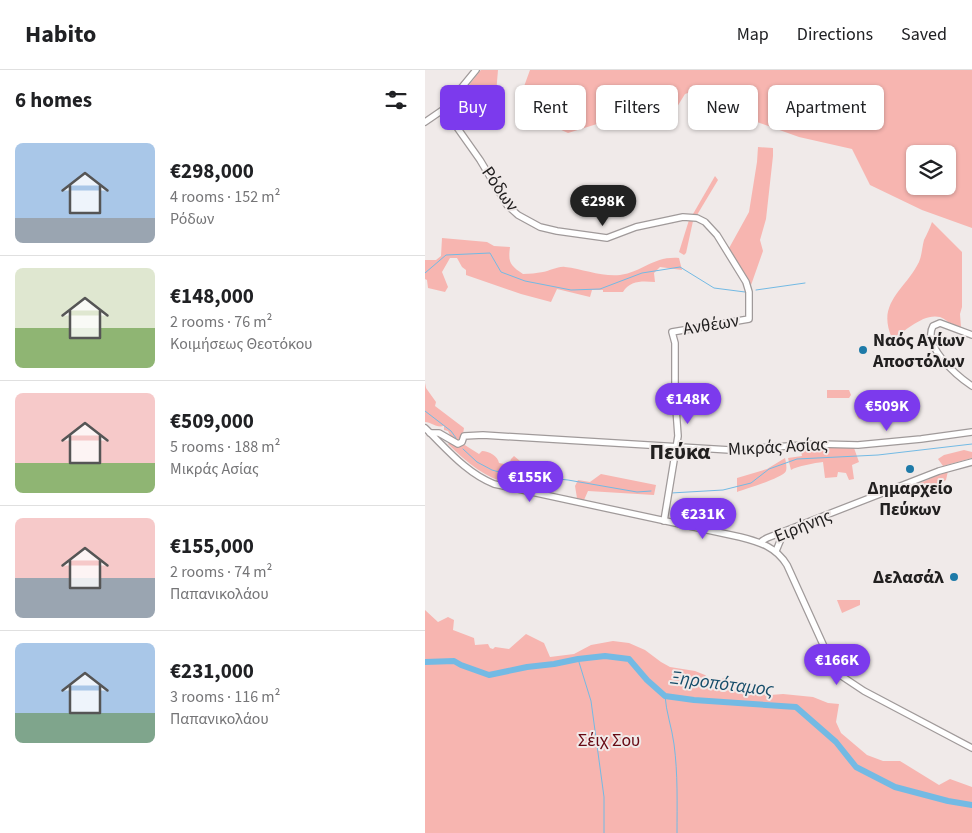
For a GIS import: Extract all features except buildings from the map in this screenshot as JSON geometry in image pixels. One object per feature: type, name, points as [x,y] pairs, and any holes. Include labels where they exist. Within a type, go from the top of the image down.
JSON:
[{"type":"street","points":[[464,85],[477,70]]},
{"type":"street","points":[[425,122],[440,112]]},
{"type":"street","name":"Ρόδων","points":[[459,130],[509,207],[518,216],[537,226],[557,232],[607,238],[636,227],[683,217],[697,218],[705,222],[717,235],[747,283],[749,319]]},
{"type":"street","name":"Ανθέων","points":[[677,446],[675,343],[672,332],[749,319]]},
{"type":"street","points":[[972,335],[940,323],[933,326],[930,334],[934,346],[944,361],[972,386]]},
{"type":"street","name":"Μικράς Ασίας","points":[[435,435],[458,444],[462,442],[464,436],[490,436],[733,450],[811,444],[854,445],[972,432]]},
{"type":"street","points":[[435,435],[467,468],[494,484],[762,543],[776,551],[788,567],[832,664],[840,675],[863,691],[972,748]]},
{"type":"street","points":[[664,521],[677,446]]},
{"type":"street","name":"Ειρήνης","points":[[762,543],[768,537],[942,471],[972,462]]},
{"type":"street","name":"Ειρήνης","points":[[762,543],[942,471]]},
{"type":"street","points":[[776,551],[783,534]]},
{"type":"green space","points":[[481,70],[498,70],[497,85],[469,85]]},
{"type":"green space","points":[[530,70],[972,70],[972,228],[922,210],[870,185],[852,149],[799,137],[779,130],[884,130],[884,85],[768,85],[768,126],[758,122],[758,85],[688,85],[688,93],[685,94],[678,105],[678,85],[596,85],[596,124],[586,127],[586,85],[525,85]]},
{"type":"green space","points":[[561,130],[578,130],[568,133]]},
{"type":"green space","points":[[758,147],[773,148],[773,156],[766,219],[760,240],[763,251],[750,288],[728,250],[749,212]]},
{"type":"green space","points":[[715,176],[718,180],[697,215],[693,214]]},
{"type":"green space","points":[[689,220],[693,221],[684,255],[679,252]]},
{"type":"green space","points":[[932,222],[962,252],[961,327],[955,326],[940,317],[933,317],[921,320],[892,338],[888,326],[890,306],[894,297],[919,262],[924,240]]},
{"type":"green space","points":[[442,238],[487,242],[494,246],[510,247],[509,257],[511,263],[523,274],[543,272],[562,267],[606,275],[620,275],[635,271],[662,259],[670,258],[679,258],[682,270],[660,267],[654,273],[655,282],[633,283],[623,292],[592,290],[590,297],[557,289],[551,302],[466,275],[466,270],[457,258],[450,258],[442,272],[448,287],[445,292],[428,288],[427,280],[425,279],[425,260],[436,260],[441,256]]},
{"type":"green space","points":[[425,383],[426,388],[436,402],[435,406],[464,428],[460,442],[479,454],[482,451],[490,453],[497,458],[499,463],[509,465],[514,456],[520,461],[521,465],[541,469],[540,475],[533,487],[496,480],[476,468],[448,444],[452,439],[448,431],[444,430],[444,426],[425,422]]},
{"type":"green space","points":[[827,390],[849,390],[851,395],[849,398],[827,398]]},
{"type":"green space","points":[[859,402],[882,410],[859,419],[857,416]]},
{"type":"green space","points":[[800,447],[854,448],[859,462],[852,465],[854,479],[849,480],[846,473],[838,472],[837,477],[825,478],[823,462],[791,470],[788,458],[802,456]]},
{"type":"green space","points":[[964,450],[972,452],[972,458],[943,466],[938,459],[944,455]]},
{"type":"green space","points":[[785,458],[786,471],[783,474],[737,492],[737,478],[767,469]]},
{"type":"green space","points":[[948,471],[946,480],[929,491],[926,496],[920,483]]},
{"type":"green space","points":[[601,474],[656,485],[654,495],[588,491],[584,500],[577,498],[575,486],[578,480],[590,482]]},
{"type":"green space","points":[[837,600],[860,600],[860,605],[842,613]]},
{"type":"green space","name":"Σέιχ Σου","points":[[425,610],[438,622],[448,617],[454,620],[453,630],[474,638],[475,645],[488,644],[493,649],[495,647],[509,649],[526,634],[544,643],[550,657],[574,654],[591,645],[613,641],[629,643],[645,650],[670,667],[695,671],[705,675],[720,688],[722,679],[725,677],[726,690],[813,697],[828,703],[839,704],[836,722],[841,733],[867,755],[883,761],[900,761],[939,785],[950,779],[972,787],[972,833],[425,833]]},
{"type":"waterway","points":[[425,273],[446,255],[490,253],[501,272],[525,281],[571,290],[600,289],[642,273],[680,267],[714,288],[745,292]]},
{"type":"waterway","points":[[756,290],[805,283]]},
{"type":"waterway","points":[[425,411],[451,431],[456,438]]},
{"type":"waterway","points":[[671,493],[723,490],[751,483],[769,469],[797,459],[878,455],[972,444]]},
{"type":"waterway","points":[[463,449],[477,462],[492,470],[523,479],[531,476],[568,480],[637,492],[651,491]]},
{"type":"waterway","name":"Ξηροπόταμος","points":[[425,662],[454,661],[489,675],[578,659],[605,656],[629,659],[647,680],[665,696],[694,700],[796,707],[836,742],[856,767],[895,787],[948,801],[972,805]]},
{"type":"waterway","points":[[578,659],[591,701],[604,797],[604,833]]},
{"type":"waterway","points":[[665,696],[675,755],[677,833]]},
{"type":"place","name":"Ναός Αγίων Αποστόλων","points":[[863,350]]},
{"type":"place","name":"Δημαρχείο Πεύκων","points":[[910,469]]},
{"type":"place","name":"Δελασάλ","points":[[954,577]]},
{"type":"district","name":"Πεύκα","points":[[680,452]]}]
